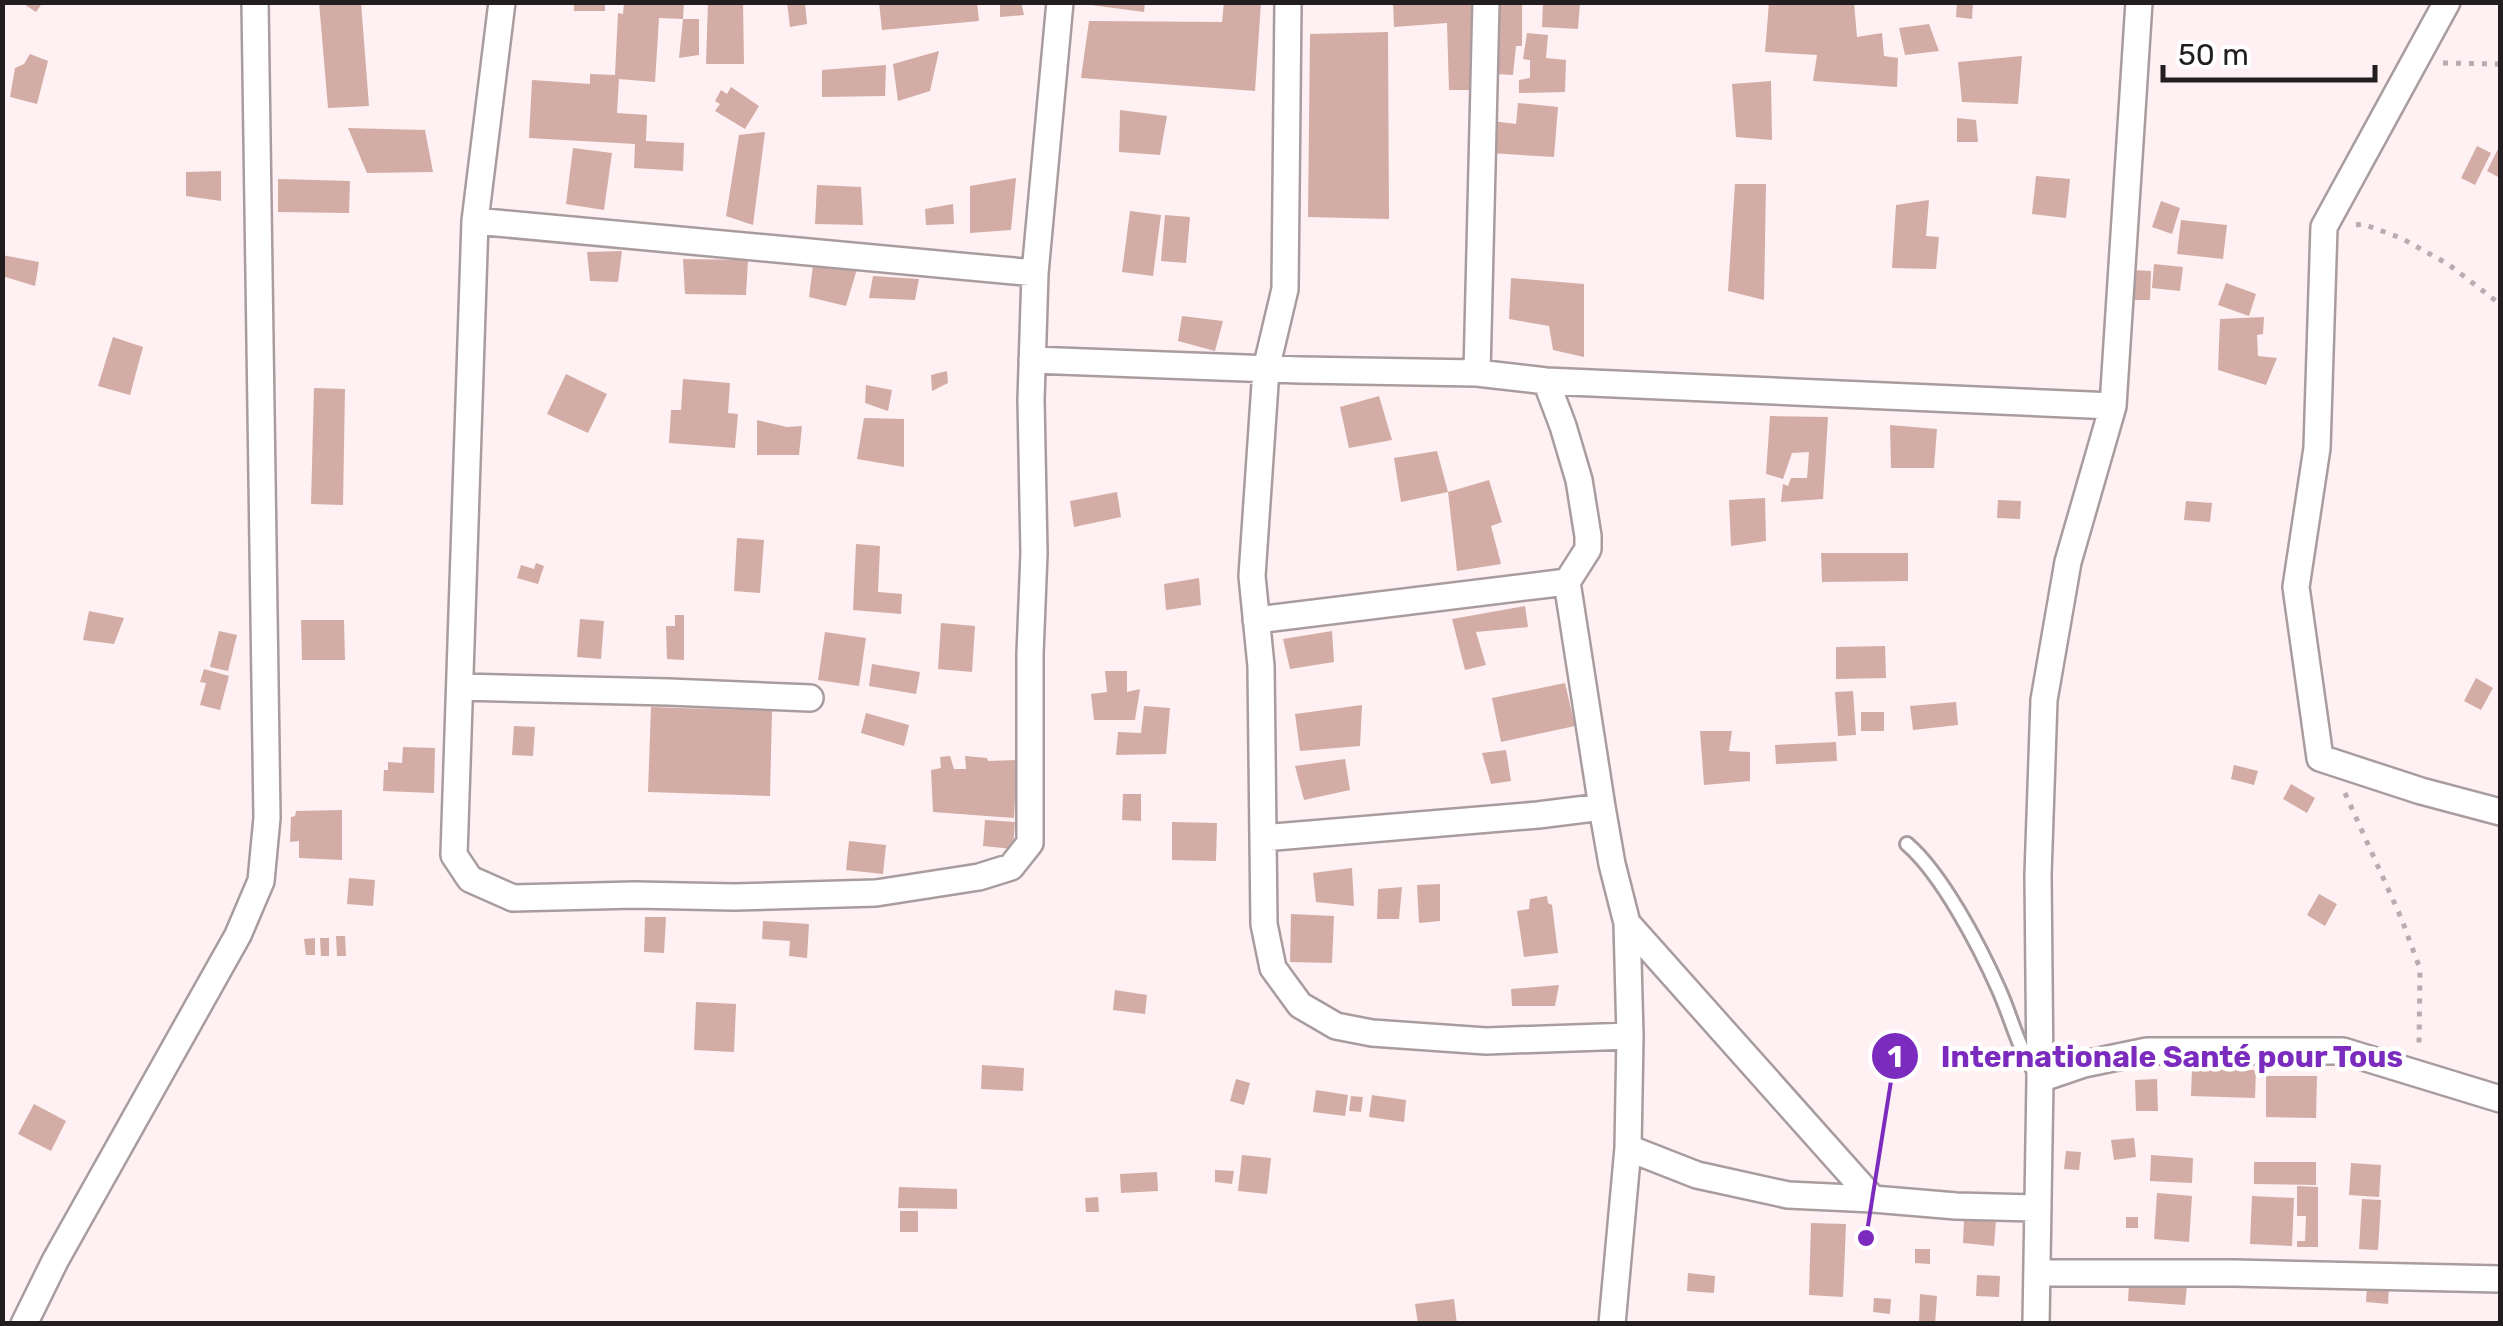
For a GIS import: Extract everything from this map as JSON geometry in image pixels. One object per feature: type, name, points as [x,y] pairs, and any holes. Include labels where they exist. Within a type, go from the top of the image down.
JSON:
[{"type":"street","points":[[24,1324],[55,1260],[238,936],[261,881],[266,818],[256,2]]},
{"type":"street","points":[[502,2],[475,221],[454,855],[470,879],[513,898],[876,893],[1011,867],[1030,844],[1035,273],[1060,2]]},
{"type":"street","points":[[1288,2],[1285,289],[1266,369],[1252,576],[1261,666],[1264,924],[1272,968],[1300,1005],[1336,1026],[1372,1033],[1486,1041],[1630,1036]]},
{"type":"street","points":[[1477,373],[1486,2]]},
{"type":"street","points":[[2036,1324],[2038,874],[2044,700],[2068,562],[2113,406],[2139,2]]},
{"type":"street","points":[[2447,2],[2324,228],[2317,448],[2296,587],[2320,758],[2500,812]]},
{"type":"street","points":[[475,221],[1035,273]]},
{"type":"street","points":[[1032,360],[1477,373],[1546,381],[2113,406]]},
{"type":"street","points":[[1546,381],[1579,480],[1588,536],[1588,549],[1567,582],[1602,807],[1626,922],[1628,1148],[1612,1324]]},
{"type":"street","points":[[1256,620],[1567,582]]},
{"type":"street","points":[[460,688],[810,698]]},
{"type":"street","points":[[1262,838],[1602,807]]},
{"type":"street","points":[[1626,922],[1872,1199]]},
{"type":"street","points":[[2040,1079],[2084,1064],[2146,1051],[2343,1051],[2500,1098]]},
{"type":"street","points":[[1628,1148],[1698,1175],[1788,1195],[2038,1208]]},
{"type":"street","points":[[2038,1273],[2500,1278]]},
{"type":"lane","points":[[1907,844],[1944,890],[1984,958],[2024,1058],[2040,1079]]},
{"type":"path","points":[[2415,62],[2500,64]]},
{"type":"path","points":[[2324,228],[2362,224],[2400,238],[2448,264],[2500,304]]},
{"type":"path","points":[[2320,758],[2345,792],[2420,969],[2418,1074]]},
{"type":"building","points":[[21,2],[43,2],[36,12]]},
{"type":"building","points":[[319,2],[361,2],[369,106],[328,108]]},
{"type":"building","points":[[574,2],[605,2],[605,11],[574,11]]},
{"type":"building","points":[[624,2],[684,2],[683,19],[659,18],[655,82],[619,79],[617,113],[647,115],[646,141],[684,143],[683,171],[634,168],[635,144],[529,138],[532,80],[590,84],[590,74],[615,75],[618,13],[623,14]]},
{"type":"building","points":[[708,2],[743,2],[744,64],[706,64]]},
{"type":"building","points":[[787,2],[805,2],[807,24],[790,27]]},
{"type":"building","points":[[879,2],[977,2],[979,21],[882,30]]},
{"type":"building","points":[[1000,2],[1021,2],[1024,15],[1000,17]]},
{"type":"building","points":[[1145,2],[1144,12],[1091,5]]},
{"type":"building","points":[[1224,2],[1261,2],[1255,91],[1081,78],[1089,21],[1222,22]]},
{"type":"building","points":[[1393,2],[1475,2],[1477,90],[1449,90],[1447,23],[1394,27]]},
{"type":"building","points":[[1495,2],[1522,2],[1522,46],[1516,46],[1513,75],[1495,74]]},
{"type":"building","points":[[1543,2],[1580,2],[1578,29],[1542,27]]},
{"type":"building","points":[[1769,2],[1854,2],[1857,37],[1882,33],[1884,56],[1898,58],[1897,87],[1813,81],[1817,55],[1765,52]]},
{"type":"building","points":[[1957,2],[1973,2],[1972,19],[1956,17]]},
{"type":"building","points":[[683,19],[699,19],[699,55],[679,58]]},
{"type":"building","points":[[1929,24],[1939,51],[1905,55],[1899,28]]},
{"type":"building","points":[[1388,32],[1389,219],[1308,217],[1310,34]]},
{"type":"building","points":[[1527,33],[1548,35],[1546,58],[1566,60],[1565,92],[1519,93],[1519,80],[1530,78],[1530,60],[1523,59]]},
{"type":"building","points":[[939,51],[930,91],[898,101],[893,64]]},
{"type":"building","points":[[30,54],[48,61],[37,104],[10,97],[15,68],[24,64]]},
{"type":"building","points":[[2022,56],[2018,104],[1962,102],[1958,62]]},
{"type":"building","points":[[886,65],[885,96],[822,97],[822,70]]},
{"type":"building","points":[[1771,81],[1772,140],[1736,137],[1732,84]]},
{"type":"building","points":[[731,87],[759,106],[745,129],[715,111],[721,90],[727,94]]},
{"type":"building","points":[[1518,103],[1558,107],[1554,157],[1490,153],[1492,121],[1516,124]]},
{"type":"building","points":[[1120,110],[1167,116],[1160,155],[1119,152]]},
{"type":"building","points":[[1957,118],[1976,120],[1978,142],[1957,142]]},
{"type":"building","points":[[348,128],[425,130],[433,172],[367,173]]},
{"type":"building","points":[[765,132],[753,225],[726,216],[739,135]]},
{"type":"building","points":[[2500,145],[2500,178],[2487,171]]},
{"type":"building","points":[[2477,146],[2491,153],[2475,185],[2461,178]]},
{"type":"building","points":[[573,148],[612,153],[604,210],[566,204]]},
{"type":"building","points":[[221,171],[221,201],[186,196],[186,172]]},
{"type":"building","points":[[2036,176],[2070,179],[2066,218],[2032,214]]},
{"type":"building","points":[[1016,178],[1011,230],[970,233],[970,186]]},
{"type":"building","points":[[278,179],[350,181],[349,213],[278,212]]},
{"type":"building","points":[[1735,184],[1766,184],[1764,300],[1728,291]]},
{"type":"building","points":[[817,185],[861,187],[863,225],[815,224]]},
{"type":"building","points":[[1929,200],[1926,236],[1939,237],[1936,269],[1892,268],[1896,205]]},
{"type":"building","points":[[2161,201],[2180,208],[2172,234],[2152,227]]},
{"type":"building","points":[[953,204],[954,224],[926,225],[925,209]]},
{"type":"building","points":[[1130,211],[1161,215],[1153,276],[1122,272]]},
{"type":"building","points":[[1165,215],[1190,217],[1186,263],[1161,261]]},
{"type":"building","points":[[2181,220],[2227,225],[2223,259],[2177,254]]},
{"type":"building","points":[[622,251],[618,282],[590,281],[587,252]]},
{"type":"building","points":[[2,255],[39,262],[35,286],[2,276]]},
{"type":"building","points":[[683,259],[748,260],[746,295],[685,294]]},
{"type":"building","points":[[2154,264],[2183,267],[2180,291],[2152,288]]},
{"type":"building","points":[[813,265],[857,269],[846,306],[809,297]]},
{"type":"building","points":[[2132,270],[2151,271],[2150,300],[2132,300]]},
{"type":"building","points":[[873,276],[919,279],[915,300],[869,298]]},
{"type":"building","points":[[1511,278],[1584,284],[1584,357],[1553,350],[1549,326],[1509,319]]},
{"type":"building","points":[[2226,283],[2256,294],[2249,316],[2218,305]]},
{"type":"building","points":[[1182,316],[1223,321],[1215,351],[1178,341]]},
{"type":"building","points":[[2264,317],[2263,334],[2257,335],[2258,356],[2277,358],[2266,385],[2218,370],[2220,319]]},
{"type":"building","points":[[113,337],[143,347],[130,395],[98,386]]},
{"type":"building","points":[[947,371],[948,383],[932,391],[931,375]]},
{"type":"building","points":[[566,374],[607,394],[588,433],[547,414]]},
{"type":"building","points":[[683,379],[730,383],[728,413],[738,414],[735,448],[669,443],[671,410],[681,410]]},
{"type":"building","points":[[866,385],[892,390],[888,411],[865,403]]},
{"type":"building","points":[[314,388],[345,389],[343,505],[311,504]]},
{"type":"building","points":[[1379,396],[1392,440],[1349,448],[1340,407]]},
{"type":"building","points":[[1770,416],[1828,417],[1823,499],[1781,502],[1783,484],[1788,486],[1791,478],[1807,478],[1809,452],[1792,453],[1783,479],[1766,474]]},
{"type":"building","points":[[864,418],[904,419],[904,467],[857,459]]},
{"type":"building","points":[[757,420],[802,426],[799,455],[757,455]]},
{"type":"building","points":[[1890,425],[1937,429],[1934,468],[1891,468]]},
{"type":"building","points":[[1437,451],[1448,492],[1401,502],[1394,458]]},
{"type":"building","points":[[1489,480],[1502,522],[1491,526],[1501,564],[1457,571],[1448,492]]},
{"type":"building","points":[[1117,492],[1121,517],[1074,527],[1070,501]]},
{"type":"building","points":[[1765,498],[1766,541],[1731,546],[1729,500]]},
{"type":"building","points":[[1998,500],[2021,501],[2020,519],[1997,518]]},
{"type":"building","points":[[2186,501],[2212,503],[2210,522],[2184,520]]},
{"type":"building","points":[[737,538],[764,540],[760,593],[734,591]]},
{"type":"building","points":[[856,544],[880,546],[878,592],[902,594],[901,614],[853,610]]},
{"type":"building","points":[[1821,553],[1908,553],[1908,581],[1822,582]]},
{"type":"building","points":[[536,563],[544,566],[538,584],[517,578],[521,565],[534,569]]},
{"type":"building","points":[[1199,578],[1201,605],[1166,610],[1164,584]]},
{"type":"building","points":[[1525,606],[1528,627],[1476,632],[1486,665],[1465,670],[1452,619]]},
{"type":"building","points":[[89,611],[124,618],[114,644],[83,640]]},
{"type":"building","points":[[675,615],[684,615],[684,660],[667,659],[666,626],[675,626]]},
{"type":"building","points":[[580,619],[604,621],[601,659],[577,657]]},
{"type":"building","points":[[301,620],[344,620],[345,660],[302,660]]},
{"type":"building","points":[[941,623],[975,626],[972,672],[938,669]]},
{"type":"building","points":[[219,631],[237,635],[228,671],[210,667]]},
{"type":"building","points":[[1332,631],[1334,662],[1290,669],[1283,639]]},
{"type":"building","points":[[825,632],[866,638],[859,686],[818,680]]},
{"type":"building","points":[[1885,646],[1886,678],[1836,679],[1836,647]]},
{"type":"building","points":[[872,664],[920,672],[916,694],[869,686]]},
{"type":"building","points":[[204,669],[229,676],[220,710],[200,705],[206,683],[200,682]]},
{"type":"building","points":[[1105,671],[1127,671],[1127,692],[1140,689],[1135,720],[1094,720],[1091,694],[1107,692]]},
{"type":"building","points":[[2476,678],[2493,688],[2481,710],[2464,701]]},
{"type":"building","points":[[1565,683],[1575,726],[1501,742],[1492,698]]},
{"type":"building","points":[[1853,691],[1856,735],[1838,736],[1835,692]]},
{"type":"building","points":[[1956,702],[1958,725],[1913,730],[1910,706]]},
{"type":"building","points":[[1362,705],[1360,746],[1300,751],[1295,714]]},
{"type":"building","points":[[1144,706],[1170,708],[1166,754],[1116,755],[1118,732],[1141,733]]},
{"type":"building","points":[[651,707],[772,711],[770,796],[648,792]]},
{"type":"building","points":[[1861,712],[1884,712],[1884,731],[1861,731]]},
{"type":"building","points":[[866,713],[909,725],[904,746],[861,733]]},
{"type":"building","points":[[514,726],[535,727],[533,756],[512,755]]},
{"type":"building","points":[[1700,731],[1732,731],[1729,751],[1750,752],[1750,781],[1704,785]]},
{"type":"building","points":[[1836,742],[1837,761],[1776,764],[1775,745]]},
{"type":"building","points":[[403,747],[435,748],[434,793],[383,791],[384,770],[388,770],[388,762],[402,763]]},
{"type":"building","points":[[1506,750],[1511,781],[1491,784],[1482,753]]},
{"type":"building","points":[[950,756],[954,769],[966,769],[965,756],[988,761],[1017,760],[1014,818],[933,812],[931,770],[941,768],[940,757]]},
{"type":"building","points":[[1345,759],[1350,790],[1304,800],[1295,766]]},
{"type":"building","points":[[2234,765],[2258,771],[2254,785],[2231,779]]},
{"type":"building","points":[[2291,784],[2315,798],[2307,813],[2283,799]]},
{"type":"building","points":[[1123,794],[1141,794],[1141,821],[1122,820]]},
{"type":"building","points":[[342,810],[342,860],[299,858],[299,841],[290,842],[291,817],[296,811]]},
{"type":"building","points":[[985,820],[1015,822],[1013,849],[983,846]]},
{"type":"building","points":[[1172,822],[1217,823],[1216,861],[1172,860]]},
{"type":"building","points":[[849,841],[886,845],[883,874],[846,870]]},
{"type":"building","points":[[1352,868],[1354,906],[1316,902],[1313,873]]},
{"type":"building","points":[[349,878],[375,880],[373,906],[347,904]]},
{"type":"building","points":[[1440,884],[1440,921],[1419,923],[1417,885]]},
{"type":"building","points":[[1402,887],[1399,919],[1377,919],[1378,889]]},
{"type":"building","points":[[2319,894],[2337,904],[2325,926],[2307,915]]},
{"type":"building","points":[[1547,896],[1552,905],[1558,953],[1524,957],[1517,911],[1529,909],[1530,899]]},
{"type":"building","points":[[1291,914],[1334,916],[1332,963],[1290,962]]},
{"type":"building","points":[[645,917],[666,917],[664,953],[644,952]]},
{"type":"building","points":[[763,921],[809,924],[807,958],[789,956],[790,941],[762,939]]},
{"type":"building","points":[[336,936],[345,936],[346,956],[337,956]]},
{"type":"building","points":[[315,938],[315,955],[306,955],[304,939]]},
{"type":"building","points":[[320,938],[329,938],[329,956],[321,956]]},
{"type":"building","points":[[1559,985],[1555,1006],[1512,1006],[1511,989]]},
{"type":"building","points":[[1115,990],[1147,995],[1145,1014],[1113,1010]]},
{"type":"building","points":[[696,1002],[736,1004],[734,1052],[694,1050]]},
{"type":"building","points":[[982,1065],[1024,1068],[1023,1091],[981,1089]]},
{"type":"building","points":[[2192,1069],[2256,1070],[2255,1098],[2191,1096]]},
{"type":"building","points":[[2266,1076],[2317,1076],[2316,1118],[2266,1117]]},
{"type":"building","points":[[1236,1079],[1250,1083],[1244,1105],[1230,1101]]},
{"type":"building","points":[[2157,1079],[2158,1111],[2136,1111],[2135,1080]]},
{"type":"building","points":[[1316,1090],[1348,1095],[1345,1116],[1313,1112]]},
{"type":"building","points":[[1372,1095],[1406,1100],[1404,1122],[1369,1117]]},
{"type":"building","points":[[1351,1096],[1363,1097],[1361,1112],[1349,1111]]},
{"type":"building","points":[[34,1104],[66,1121],[51,1151],[18,1134]]},
{"type":"building","points":[[2134,1138],[2136,1157],[2114,1160],[2111,1140]]},
{"type":"building","points":[[2066,1151],[2081,1152],[2079,1170],[2064,1169]]},
{"type":"building","points":[[1242,1155],[1271,1158],[1267,1194],[1238,1191]]},
{"type":"building","points":[[2151,1155],[2193,1158],[2192,1183],[2150,1181]]},
{"type":"building","points":[[2254,1162],[2316,1162],[2316,1185],[2254,1184]]},
{"type":"building","points":[[2351,1163],[2381,1165],[2379,1197],[2349,1195]]},
{"type":"building","points":[[1215,1170],[1234,1171],[1232,1184],[1215,1182]]},
{"type":"building","points":[[1157,1172],[1158,1191],[1121,1193],[1120,1174]]},
{"type":"building","points":[[2297,1186],[2318,1187],[2318,1247],[2297,1247],[2297,1241],[2305,1241],[2306,1216],[2297,1216]]},
{"type":"building","points":[[899,1187],[957,1189],[957,1209],[898,1208]]},
{"type":"building","points":[[2157,1193],[2192,1196],[2189,1242],[2154,1239]]},
{"type":"building","points":[[2252,1196],[2294,1198],[2292,1246],[2250,1244]]},
{"type":"building","points":[[1098,1197],[1099,1212],[1086,1212],[1085,1198]]},
{"type":"building","points":[[2362,1199],[2381,1200],[2378,1250],[2359,1249]]},
{"type":"building","points":[[900,1211],[918,1211],[918,1232],[900,1232]]},
{"type":"building","points":[[2126,1217],[2138,1217],[2138,1228],[2126,1228]]},
{"type":"building","points":[[1964,1220],[1996,1221],[1994,1246],[1963,1243]]},
{"type":"building","points":[[1811,1223],[1846,1224],[1843,1297],[1809,1295]]},
{"type":"building","points":[[1915,1249],[1930,1249],[1930,1264],[1915,1263]]},
{"type":"building","points":[[1688,1273],[1715,1276],[1714,1293],[1687,1291]]},
{"type":"building","points":[[1977,1275],[2000,1276],[1999,1297],[1976,1296]]},
{"type":"building","points":[[2129,1283],[2187,1286],[2185,1305],[2128,1301]]},
{"type":"building","points":[[2367,1285],[2389,1286],[2388,1304],[2366,1302]]},
{"type":"building","points":[[1920,1294],[1937,1296],[1935,1324],[1919,1324]]},
{"type":"building","points":[[1874,1298],[1891,1299],[1890,1314],[1873,1312]]},
{"type":"building","points":[[1454,1299],[1457,1324],[1418,1324],[1415,1304]]},
{"type":"place","name":"Internationale Santé pour Tous","points":[[1866,1238]]}]
